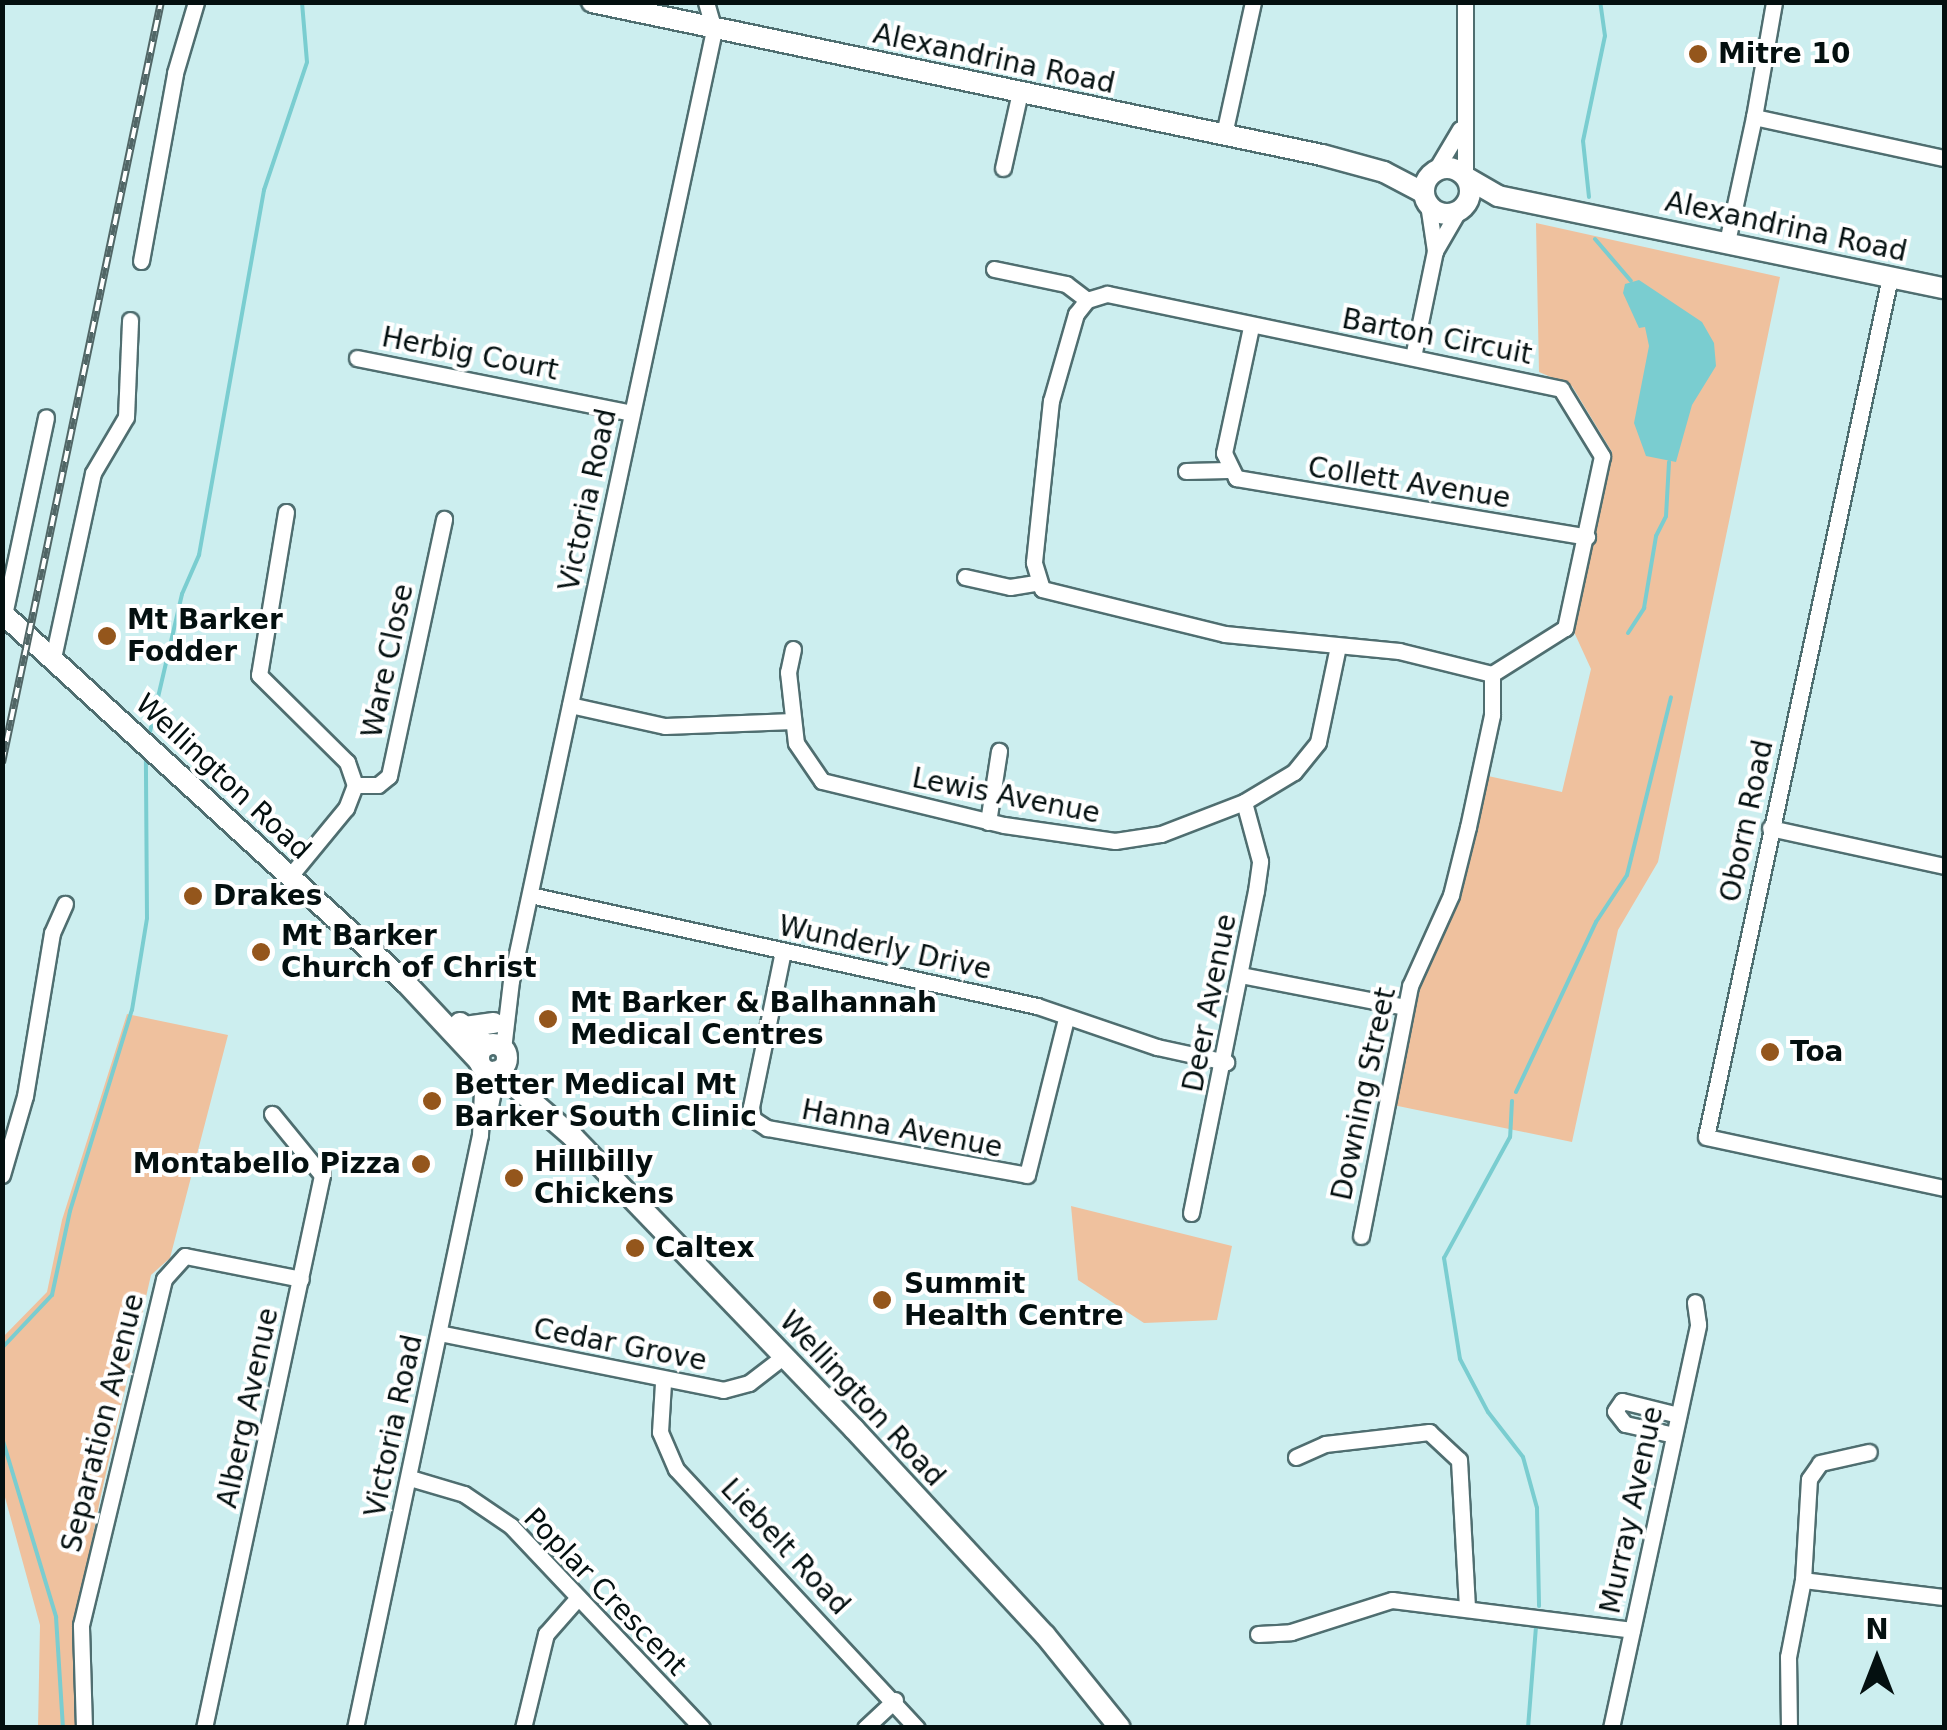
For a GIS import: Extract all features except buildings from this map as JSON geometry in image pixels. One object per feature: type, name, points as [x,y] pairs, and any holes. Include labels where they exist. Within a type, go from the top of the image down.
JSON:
[{"type":"main road","name":"Alexandrina Road","points":[[592,2],[1224,134],[1429,186]]},
{"type":"main road","points":[[1460,211],[1470,198],[1466,177],[1447,168],[1429,186],[1441,214],[1460,211],[1498,196]]},
{"type":"main road","name":"Alexandrina Road","points":[[1466,177],[1498,196],[1944,288]]},
{"type":"main road","name":"Wellington Road","points":[[4,614],[554,1118],[1045,1635],[1120,1728]]},
{"type":"main road","name":"Wellington Road","points":[[406,983],[465,1027],[517,1089],[554,1118]]},
{"type":"main road","points":[[465,1027],[494,1022]]},
{"type":"street","points":[[141,260],[175,73],[196,2]]},
{"type":"street","points":[[706,2],[714,30]]},
{"type":"street","points":[[1224,134],[1253,2]]},
{"type":"street","points":[[1465,2],[1460,129],[1466,177]]},
{"type":"street","points":[[1726,242],[1774,2]]},
{"type":"street","name":"Victoria Road","points":[[354,1728],[714,30]]},
{"type":"street","points":[[1003,168],[1020,92]]},
{"type":"street","points":[[1754,116],[1944,158]]},
{"type":"street","points":[[1413,357],[1435,251],[1429,186],[1460,129]]},
{"type":"street","points":[[1435,251],[1460,211]]},
{"type":"street","points":[[994,270],[1066,284],[1086,300],[1051,402],[1036,583]]},
{"type":"street","name":"Oborn Road","points":[[1890,276],[1706,1137],[1944,1188]]},
{"type":"street","name":"Barton Circuit","points":[[1086,300],[1107,294],[1251,327],[1550,384],[1568,396],[1602,451],[1587,537],[1564,628],[1492,674]]},
{"type":"street","points":[[52,658],[92,473],[118,438],[130,400],[130,320]]},
{"type":"street","points":[[1228,470],[1224,453],[1251,327]]},
{"type":"street","name":"Herbig Court","points":[[357,358],[632,413]]},
{"type":"street","points":[[4,614],[46,418]]},
{"type":"street","name":"Collett Avenue","points":[[1186,471],[1228,470],[1244,481],[1587,537]]},
{"type":"street","points":[[286,512],[258,674],[346,762],[355,785],[346,808],[290,876]]},
{"type":"street","name":"Ware Close","points":[[355,785],[378,785],[389,776],[444,519]]},
{"type":"street","points":[[965,577],[1010,587],[1036,583],[1062,598],[1225,634],[1400,651],[1492,674]]},
{"type":"street","name":"Lewis Avenue","points":[[792,649],[793,721],[801,757],[822,781],[988,822],[1116,841],[1161,834],[1244,802],[1294,772],[1318,742],[1338,646]]},
{"type":"street","name":"Downing Street","points":[[1361,1236],[1405,1007],[1451,896],[1492,715],[1492,674]]},
{"type":"street","points":[[570,705],[665,726],[793,721]]},
{"type":"street","points":[[988,822],[999,750]]},
{"type":"street","name":"Deer Avenue","points":[[1191,1213],[1226,1062],[1260,861],[1244,802]]},
{"type":"street","points":[[1770,828],[1944,866]]},
{"type":"street","name":"Wunderly Drive","points":[[530,895],[1036,1006],[1066,1018],[1226,1062]]},
{"type":"street","points":[[2,1176],[25,1096],[52,933],[65,904]]},
{"type":"street","name":"Hanna Avenue","points":[[783,951],[751,1107],[753,1119],[767,1128],[1026,1175],[1066,1018]]},
{"type":"street","points":[[1241,976],[1405,1007]]},
{"type":"street","name":"Victoria Road","points":[[480,1135],[493,1063],[494,1022],[511,980]]},
{"type":"street","name":"Alberg Avenue","points":[[204,1728],[322,1175],[272,1114]]},
{"type":"street","name":"Separation Avenue","points":[[84,1728],[82,1625],[164,1278],[184,1256],[301,1279]]},
{"type":"street","name":"Murray Avenue","points":[[1611,1728],[1698,1324],[1695,1302]]},
{"type":"street","name":"Cedar Grove","points":[[439,1333],[663,1383],[723,1390],[749,1383],[784,1356]]},
{"type":"street","name":"Liebelt Road","points":[[663,1383],[660,1432],[676,1468],[917,1728]]},
{"type":"street","points":[[1674,1435],[1625,1424],[1616,1411],[1622,1401],[1678,1415]]},
{"type":"street","points":[[1296,1456],[1326,1444],[1429,1432],[1458,1460],[1467,1608]]},
{"type":"street","points":[[1789,1728],[1788,1657],[1803,1580],[1813,1469],[1870,1452]]},
{"type":"street","name":"Poplar Crescent","points":[[410,1478],[464,1494],[510,1526],[576,1602],[702,1728]]},
{"type":"street","points":[[1803,1580],[1944,1597]]},
{"type":"street","points":[[1258,1634],[1291,1632],[1392,1600],[1632,1630]]},
{"type":"street","points":[[524,1728],[546,1634],[576,1602]]},
{"type":"street","points":[[864,1728],[895,1700]]},
{"type":"shaded area","points":[[1536,223],[1780,277],[1658,862],[1618,930],[1572,1142],[1393,1105],[1420,989],[1460,895],[1488,776],[1562,792],[1591,669],[1574,632],[1612,452],[1572,386],[1539,372]]},
{"type":"shaded area","points":[[127,1014],[228,1035],[170,1258],[151,1275],[101,1495],[76,1620],[75,1727],[38,1727],[40,1625],[3,1490],[2,1338],[47,1292],[62,1220]]},
{"type":"shaded area","points":[[1071,1206],[1232,1246],[1217,1320],[1144,1323],[1078,1280]]},
{"type":"water","points":[[1639,280],[1702,322],[1714,343],[1716,366],[1692,405],[1676,462],[1646,456],[1634,423],[1649,346],[1645,327],[1639,328],[1623,293],[1625,284]]},
{"type":"waterway","points":[[149,736],[182,594],[199,555],[264,190],[307,62],[302,2]]},
{"type":"waterway","points":[[1589,197],[1583,141],[1605,36],[1600,2]]},
{"type":"waterway","points":[[1595,239],[1631,281]]},
{"type":"waterway","points":[[1628,633],[1644,608],[1656,536],[1666,516],[1669,462]]},
{"type":"waterway","points":[[1516,1092],[1596,922],[1627,875],[1671,697]]},
{"type":"waterway","points":[[2,1348],[52,1295],[70,1211],[132,1010],[147,918],[146,755]]},
{"type":"waterway","points":[[1512,1101],[1510,1137],[1444,1258],[1460,1359],[1488,1412],[1523,1457],[1537,1508],[1539,1606]]},
{"type":"waterway","points":[[2,1415],[3,1441],[56,1617],[63,1728]]},
{"type":"waterway","points":[[1528,1728],[1536,1626]]},
{"type":"railway","points":[[2,763],[161,2]]},
{"type":"place","name":"Mitre 10","points":[[1698,54]]},
{"type":"place","name":"Mt Barker Fodder","points":[[107,636]]},
{"type":"place","name":"Drakes","points":[[193,896]]},
{"type":"place","name":"Mt Barker Church of Christ","points":[[261,952]]},
{"type":"place","name":"Mt Barker & Balhannah Medical Centres","points":[[548,1019]]},
{"type":"place","name":"Toa","points":[[1770,1052]]},
{"type":"place","name":"Better Medical Mt Barker South Clinic","points":[[432,1101]]},
{"type":"place","name":"Montabello Pizza","points":[[421,1164]]},
{"type":"place","name":"Hillbilly Chickens","points":[[514,1178]]},
{"type":"place","name":"Caltex","points":[[635,1248]]},
{"type":"place","name":"Summit Health Centre","points":[[882,1300]]}]
